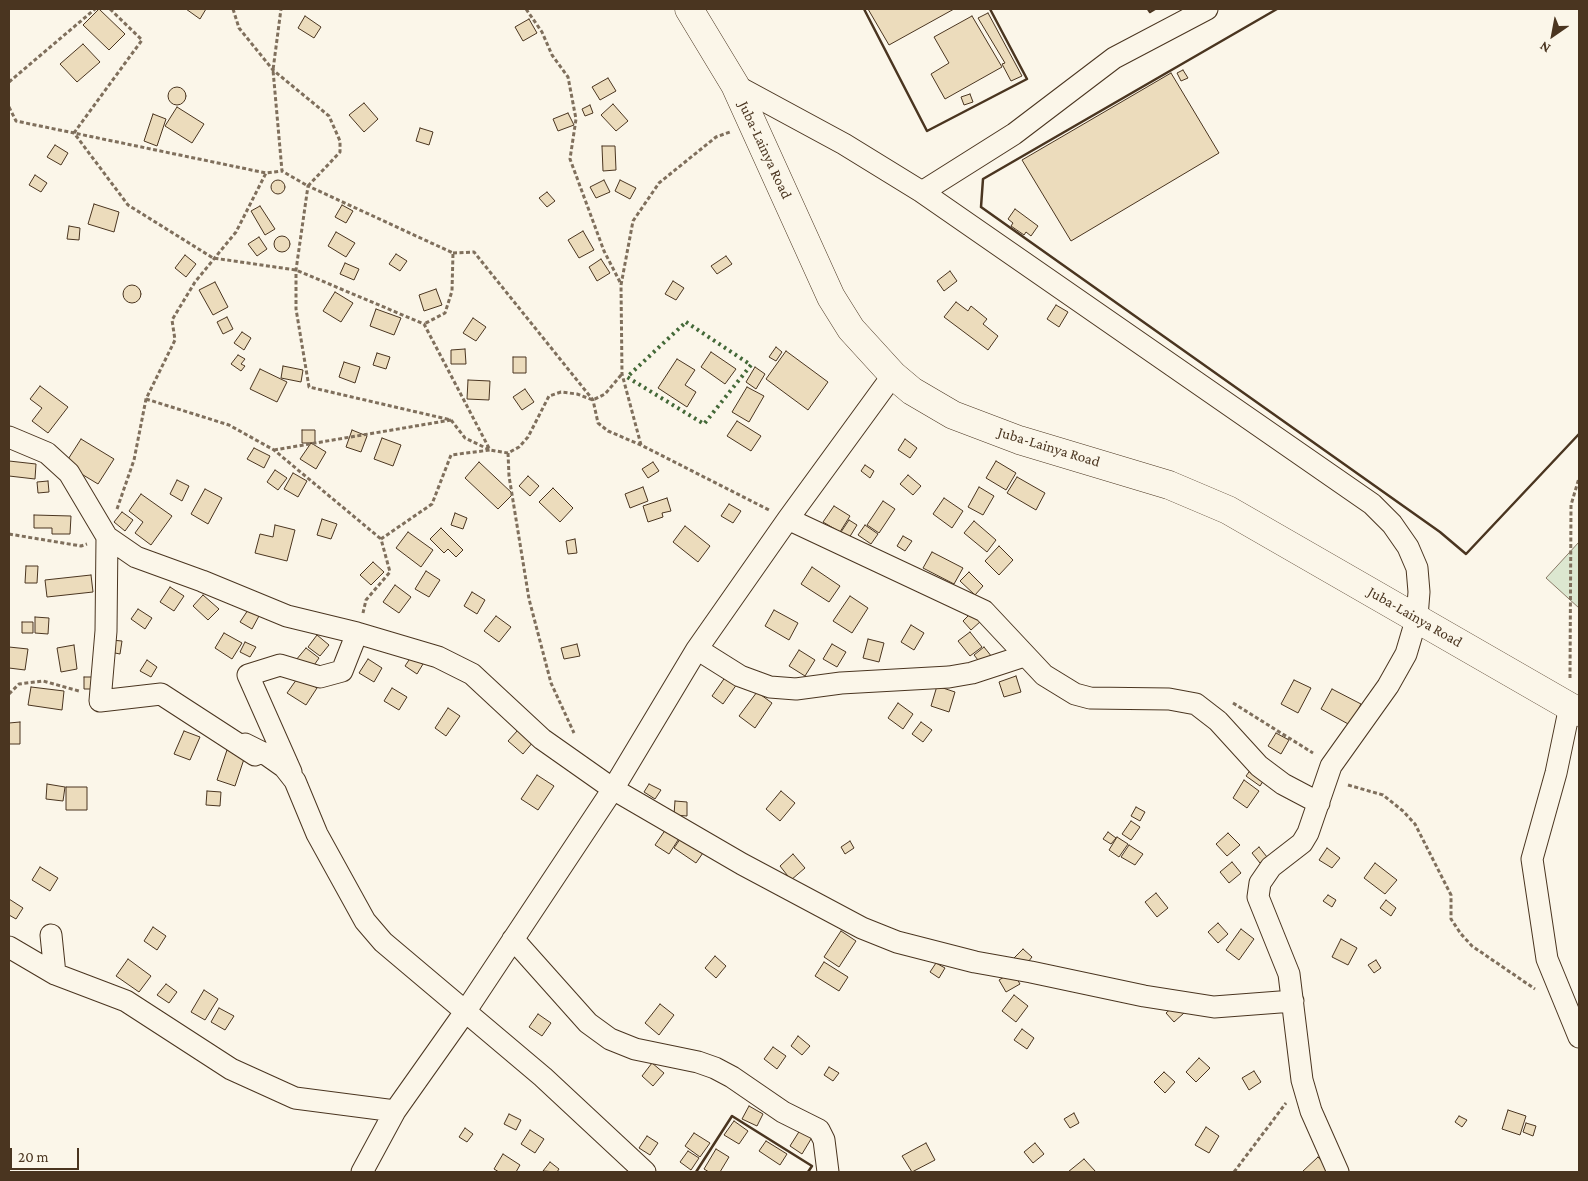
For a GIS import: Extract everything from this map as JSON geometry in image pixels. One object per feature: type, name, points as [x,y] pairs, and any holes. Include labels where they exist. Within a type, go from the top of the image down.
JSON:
[{"type":"main road","name":"Juba-Lainya Road","points":[[689,9],[735,85],[831,296],[852,329],[893,375],[912,391],[953,415],[1019,440],[1169,484],[1228,510],[1574,709]]},
{"type":"street","points":[[922,192],[1014,134],[1114,58],[1207,9]]},
{"type":"street","points":[[735,85],[844,144],[922,192],[1372,504],[1392,524],[1408,548],[1417,568],[1419,592],[1417,617],[1406,654],[1398,670],[1331,766],[1308,833],[1302,843],[1271,867],[1260,883],[1258,897],[1286,966],[1294,1001],[1302,1080],[1311,1111],[1338,1172]]},
{"type":"street","points":[[362,1172],[395,1111],[464,1012],[612,789],[697,649],[788,519],[893,375]]},
{"type":"street","points":[[9,437],[47,453],[69,473],[107,537],[136,557],[202,581],[287,616],[357,633],[438,658],[472,674],[542,738],[612,789],[776,883],[862,928],[897,942],[975,962],[1200,1006],[1228,1007],[1294,1001]]},
{"type":"street","points":[[788,519],[984,610],[1024,656],[1044,675],[1075,694],[1090,698],[1169,699],[1196,704],[1218,721],[1259,766],[1283,784],[1319,803]]},
{"type":"street","points":[[107,537],[106,631],[100,701],[161,694],[295,781]]},
{"type":"street","points":[[357,633],[342,670],[320,677],[280,665],[248,675],[317,834],[365,921],[403,961],[536,1071],[645,1172]]},
{"type":"street","points":[[697,649],[740,676],[770,687],[796,689],[860,681],[900,682],[949,678],[972,673],[1024,656]]},
{"type":"street","points":[[1574,709],[1532,859],[1547,959],[1579,1037]]},
{"type":"street","points":[[245,744],[267,755],[284,767],[295,781]]},
{"type":"street","points":[[51,935],[55,974]]},
{"type":"street","points":[[513,939],[588,1022],[610,1039],[635,1049],[698,1062],[715,1068],[732,1077],[783,1112],[819,1130],[824,1140],[828,1172]]},
{"type":"street","points":[[9,947],[55,974],[126,1002],[231,1069],[295,1098],[395,1111]]},
{"type":"street","points":[[1330,1152],[1354,1172]]},
{"type":"path","points":[[9,82],[95,9]]},
{"type":"path","points":[[74,133],[142,40],[110,9]]},
{"type":"path","points":[[233,9],[239,28],[273,70],[329,116],[340,141],[340,152],[308,186],[296,270],[296,309],[310,387],[452,420],[465,438],[490,450],[508,453],[519,447],[528,437],[550,396],[561,392],[577,394],[593,400],[605,394],[622,374]]},
{"type":"path","points":[[281,9],[273,70],[282,171]]},
{"type":"path","points":[[526,9],[542,32],[552,55],[568,77],[576,119],[570,159],[604,250],[621,285]]},
{"type":"path","points":[[9,107],[16,121],[266,173],[282,171],[308,186],[454,253],[474,252],[593,400],[598,423],[608,432],[641,445],[788,519]]},
{"type":"path","points":[[641,445],[622,374],[621,285],[633,221],[659,184],[716,137],[754,124]]},
{"type":"path","points":[[74,133],[128,205],[212,258],[296,270],[424,324],[490,450]]},
{"type":"path","points":[[9,534],[81,546],[107,537],[134,460],[146,399],[175,340],[172,320],[212,258],[236,232],[266,173]]},
{"type":"path","points":[[424,324],[444,313],[452,291],[454,253]]},
{"type":"path","points":[[146,399],[229,425],[274,450],[381,539],[390,572],[366,600],[357,633]]},
{"type":"path","points":[[274,450],[452,420]]},
{"type":"path","points":[[381,539],[432,504],[451,455],[490,450]]},
{"type":"path","points":[[508,453],[509,476],[529,599],[541,650],[551,683],[593,775]]},
{"type":"path","points":[[1574,709],[1571,504],[1579,478]]},
{"type":"path","points":[[9,694],[19,684],[43,681],[81,692],[100,701]]},
{"type":"path","points":[[1196,704],[1220,700],[1240,706],[1331,766],[1338,779],[1383,795],[1403,811],[1415,824],[1451,894],[1451,919],[1461,934],[1472,946],[1537,991]]},
{"type":"path","points":[[1234,1172],[1268,1130],[1302,1080]]},
{"type":"green space","points":[[1579,542],[1579,608],[1546,578]]},
{"type":"building","points":[[99,9],[125,34],[109,50],[83,25]]},
{"type":"building","points":[[186,9],[206,9],[200,19]]},
{"type":"building","points":[[868,9],[954,9],[889,45]]},
{"type":"building","points":[[988,13],[1022,76],[1011,81],[1002,64],[1005,63],[978,18]]},
{"type":"building","points":[[305,16],[321,27],[314,38],[298,28]]},
{"type":"building","points":[[972,16],[1002,67],[945,99],[931,74],[949,63],[934,37]]},
{"type":"building","points":[[529,19],[537,33],[523,41],[515,27]]},
{"type":"building","points":[[83,44],[100,62],[77,82],[60,64]]},
{"type":"building","points":[[1183,70],[1188,78],[1181,81],[1177,73]]},
{"type":"building","points":[[1171,73],[1219,153],[1071,241],[1022,160]]},
{"type":"building","points":[[608,78],[616,91],[600,100],[592,87]]},
{"type":"building","points":[[173,87],[181,87],[186,92],[184,103],[173,105],[168,100],[168,92]]},
{"type":"building","points":[[970,94],[973,102],[964,105],[961,97]]},
{"type":"building","points":[[364,103],[378,119],[364,132],[349,115]]},
{"type":"building","points":[[613,104],[628,121],[616,131],[601,115]]},
{"type":"building","points":[[590,105],[593,113],[585,116],[582,109]]},
{"type":"building","points":[[177,107],[204,124],[192,143],[165,126]]},
{"type":"building","points":[[568,113],[574,125],[558,131],[553,119]]},
{"type":"building","points":[[153,114],[166,119],[157,146],[144,141]]},
{"type":"building","points":[[420,128],[433,132],[429,145],[416,141]]},
{"type":"building","points":[[55,145],[68,153],[61,165],[47,157]]},
{"type":"building","points":[[602,146],[615,146],[616,170],[603,171]]},
{"type":"building","points":[[35,175],[47,183],[41,192],[29,185]]},
{"type":"building","points":[[278,180],[283,182],[285,187],[283,192],[278,194],[273,192],[271,187],[273,182]]},
{"type":"building","points":[[604,180],[610,192],[596,198],[590,187]]},
{"type":"building","points":[[620,180],[636,188],[630,199],[615,191]]},
{"type":"building","points":[[547,192],[555,201],[547,207],[539,198]]},
{"type":"building","points":[[94,204],[119,212],[114,232],[88,224]]},
{"type":"building","points":[[342,205],[353,211],[346,223],[335,217]]},
{"type":"building","points":[[260,206],[275,229],[265,235],[251,211]]},
{"type":"building","points":[[1015,209],[1038,226],[1031,236],[1026,232],[1024,235],[1011,226],[1013,223],[1008,219]]},
{"type":"building","points":[[69,226],[80,228],[79,240],[67,239]]},
{"type":"building","points":[[583,231],[594,250],[579,258],[568,240]]},
{"type":"building","points":[[336,232],[355,243],[346,257],[328,246]]},
{"type":"building","points":[[282,236],[288,238],[290,244],[288,250],[282,252],[276,250],[274,244],[276,238]]},
{"type":"building","points":[[259,237],[267,249],[257,256],[248,244]]},
{"type":"building","points":[[396,254],[407,261],[400,271],[389,264]]},
{"type":"building","points":[[185,255],[196,264],[186,277],[175,268]]},
{"type":"building","points":[[726,256],[732,264],[717,274],[711,266]]},
{"type":"building","points":[[601,259],[610,273],[597,281],[589,267]]},
{"type":"building","points":[[345,263],[359,269],[354,280],[340,274]]},
{"type":"building","points":[[950,271],[957,281],[944,291],[937,281]]},
{"type":"building","points":[[673,281],[684,288],[676,300],[665,294]]},
{"type":"building","points":[[215,282],[228,307],[213,315],[199,290]]},
{"type":"building","points":[[128,285],[136,285],[141,290],[139,301],[128,303],[123,298],[123,290]]},
{"type":"building","points":[[436,289],[442,305],[424,311],[419,295]]},
{"type":"building","points":[[335,292],[353,303],[341,322],[323,311]]},
{"type":"building","points":[[956,302],[968,311],[971,306],[987,319],[983,324],[998,336],[988,350],[944,317]]},
{"type":"building","points":[[1056,305],[1068,312],[1059,327],[1047,319]]},
{"type":"building","points":[[376,309],[401,318],[394,335],[370,326]]},
{"type":"building","points":[[227,317],[233,329],[223,334],[217,322]]},
{"type":"building","points":[[473,318],[486,327],[476,341],[463,333]]},
{"type":"building","points":[[242,332],[251,338],[244,350],[234,343]]},
{"type":"building","points":[[776,347],[782,352],[776,361],[769,357]]},
{"type":"building","points":[[465,349],[466,364],[451,364],[451,350]]},
{"type":"building","points":[[786,351],[828,382],[808,410],[766,379]]},
{"type":"building","points":[[711,352],[736,369],[725,384],[701,367]]},
{"type":"building","points":[[377,353],[390,357],[386,369],[373,365]]},
{"type":"building","points":[[238,355],[245,359],[241,364],[245,366],[241,371],[231,364]]},
{"type":"building","points":[[513,357],[526,357],[526,373],[513,373]]},
{"type":"building","points":[[677,359],[695,370],[685,385],[696,392],[687,407],[658,388]]},
{"type":"building","points":[[344,362],[360,367],[355,383],[339,377]]},
{"type":"building","points":[[283,366],[303,370],[301,382],[281,378]]},
{"type":"building","points":[[755,367],[765,374],[756,389],[746,382]]},
{"type":"building","points":[[260,369],[287,382],[277,402],[250,389]]},
{"type":"building","points":[[468,380],[490,381],[489,400],[467,399]]},
{"type":"building","points":[[40,386],[68,407],[48,433],[32,421],[42,408],[30,399]]},
{"type":"building","points":[[747,387],[764,396],[749,422],[732,412]]},
{"type":"building","points":[[525,389],[534,402],[522,410],[513,397]]},
{"type":"building","points":[[737,421],[761,436],[751,451],[727,436]]},
{"type":"building","points":[[302,430],[315,430],[315,443],[302,443]]},
{"type":"building","points":[[352,430],[367,436],[361,452],[346,447]]},
{"type":"building","points":[[382,438],[401,445],[393,466],[374,459]]},
{"type":"building","points":[[81,439],[114,459],[98,484],[65,464]]},
{"type":"building","points":[[905,439],[917,448],[910,458],[898,450]]},
{"type":"building","points":[[311,443],[326,452],[316,469],[300,459]]},
{"type":"building","points":[[254,448],[270,456],[264,468],[247,459]]},
{"type":"building","points":[[9,461],[36,464],[35,479],[9,476]]},
{"type":"building","points":[[996,461],[1016,473],[1006,490],[986,478]]},
{"type":"building","points":[[479,462],[513,494],[498,509],[465,478]]},
{"type":"building","points":[[653,462],[659,471],[648,478],[642,469]]},
{"type":"building","points":[[865,465],[874,471],[870,478],[861,471]]},
{"type":"building","points":[[275,470],[287,478],[278,490],[267,482]]},
{"type":"building","points":[[293,473],[307,481],[298,497],[284,489]]},
{"type":"building","points":[[908,475],[921,486],[913,495],[900,484]]},
{"type":"building","points":[[528,476],[539,486],[530,496],[519,486]]},
{"type":"building","points":[[1017,477],[1045,493],[1036,510],[1007,493]]},
{"type":"building","points":[[177,480],[189,486],[182,501],[170,494]]},
{"type":"building","points":[[48,481],[49,492],[38,493],[37,482]]},
{"type":"building","points":[[643,487],[648,501],[630,508],[625,494]]},
{"type":"building","points":[[979,487],[994,496],[983,515],[968,507]]},
{"type":"building","points":[[553,488],[573,508],[560,522],[539,502]]},
{"type":"building","points":[[205,489],[222,498],[208,524],[191,514]]},
{"type":"building","points":[[141,494],[172,516],[151,545],[135,533],[143,522],[129,511]]},
{"type":"building","points":[[667,498],[671,511],[662,513],[663,517],[648,522],[643,506]]},
{"type":"building","points":[[944,498],[963,511],[952,528],[933,514]]},
{"type":"building","points":[[883,501],[895,509],[879,533],[867,525]]},
{"type":"building","points":[[729,504],[741,511],[733,523],[721,516]]},
{"type":"building","points":[[834,506],[850,516],[840,532],[823,522]]},
{"type":"building","points":[[122,512],[133,520],[125,531],[114,522]]},
{"type":"building","points":[[455,513],[467,518],[463,529],[451,525]]},
{"type":"building","points":[[34,515],[71,516],[70,534],[52,534],[52,528],[34,528]]},
{"type":"building","points":[[322,519],[337,524],[331,539],[317,535]]},
{"type":"building","points":[[849,520],[857,525],[849,538],[841,532]]},
{"type":"building","points":[[974,521],[996,540],[987,552],[964,533]]},
{"type":"building","points":[[275,525],[295,530],[287,561],[255,553],[260,534],[273,537]]},
{"type":"building","points":[[865,525],[878,534],[871,544],[858,535]]},
{"type":"building","points":[[685,526],[710,546],[698,562],[673,542]]},
{"type":"building","points":[[441,528],[463,550],[456,557],[448,549],[444,553],[430,539]]},
{"type":"building","points":[[408,532],[433,550],[421,567],[396,548]]},
{"type":"building","points":[[903,536],[912,541],[905,551],[897,546]]},
{"type":"building","points":[[575,539],[577,553],[568,554],[566,541]]},
{"type":"building","points":[[999,546],[1013,560],[999,575],[985,561]]},
{"type":"building","points":[[932,552],[963,568],[954,584],[923,568]]},
{"type":"building","points":[[373,562],[384,572],[371,585],[360,575]]},
{"type":"building","points":[[26,566],[38,566],[37,583],[25,583]]},
{"type":"building","points":[[812,567],[840,586],[829,602],[801,584]]},
{"type":"building","points":[[426,571],[440,580],[429,597],[415,589]]},
{"type":"building","points":[[969,572],[983,586],[975,595],[960,581]]},
{"type":"building","points":[[91,575],[93,592],[47,597],[45,580]]},
{"type":"building","points":[[395,585],[411,597],[399,613],[383,602]]},
{"type":"building","points":[[170,587],[184,596],[174,611],[160,602]]},
{"type":"building","points":[[472,592],[485,600],[477,614],[464,606]]},
{"type":"building","points":[[203,595],[219,609],[208,620],[193,606]]},
{"type":"building","points":[[850,596],[868,608],[852,633],[833,621]]},
{"type":"building","points":[[138,609],[152,618],[145,629],[131,619]]},
{"type":"building","points":[[248,610],[259,616],[252,629],[240,622]]},
{"type":"building","points":[[774,610],[798,623],[789,640],[765,626]]},
{"type":"building","points":[[972,612],[981,621],[971,630],[963,621]]},
{"type":"building","points":[[496,616],[511,627],[499,642],[484,631]]},
{"type":"building","points":[[35,617],[49,618],[48,634],[35,633]]},
{"type":"building","points":[[22,622],[33,622],[33,633],[22,633]]},
{"type":"building","points":[[911,625],[924,633],[914,650],[901,642]]},
{"type":"building","points":[[970,632],[982,647],[970,656],[958,641]]},
{"type":"building","points":[[224,633],[242,643],[232,659],[215,648]]},
{"type":"building","points":[[317,635],[329,645],[320,656],[308,647]]},
{"type":"building","points":[[868,639],[884,643],[879,662],[863,658]]},
{"type":"building","points":[[111,640],[122,641],[120,654],[110,652]]},
{"type":"building","points":[[245,642],[256,647],[250,657],[240,652]]},
{"type":"building","points":[[577,644],[580,656],[564,659],[561,648]]},
{"type":"building","points":[[832,644],[846,652],[837,667],[823,659]]},
{"type":"building","points":[[74,645],[77,669],[61,672],[57,648]]},
{"type":"building","points":[[9,647],[28,649],[25,670],[9,668]]},
{"type":"building","points":[[984,647],[992,657],[982,665],[974,655]]},
{"type":"building","points":[[306,648],[319,658],[310,671],[296,660]]},
{"type":"building","points":[[799,650],[815,660],[805,676],[789,666]]},
{"type":"building","points":[[411,657],[423,664],[417,674],[405,666]]},
{"type":"building","points":[[368,659],[382,668],[374,682],[359,673]]},
{"type":"building","points":[[147,660],[157,667],[151,677],[140,671]]},
{"type":"building","points":[[299,676],[317,688],[306,705],[287,693]]},
{"type":"building","points":[[726,676],[737,684],[723,704],[712,696]]},
{"type":"building","points":[[1016,676],[1021,692],[1004,697],[999,682]]},
{"type":"building","points":[[84,677],[96,677],[96,689],[84,689]]},
{"type":"building","points":[[1294,680],[1311,688],[1298,713],[1281,704]]},
{"type":"building","points":[[937,686],[955,692],[949,712],[931,706]]},
{"type":"building","points":[[31,687],[64,691],[62,710],[28,705]]},
{"type":"building","points":[[392,688],[407,697],[399,710],[384,701]]},
{"type":"building","points":[[1332,689],[1361,704],[1350,725],[1321,709]]},
{"type":"building","points":[[757,692],[772,703],[755,728],[739,716]]},
{"type":"building","points":[[898,703],[913,714],[903,729],[888,718]]},
{"type":"building","points":[[448,708],[460,716],[446,736],[435,728]]},
{"type":"building","points":[[20,722],[20,744],[9,744],[9,723]]},
{"type":"building","points":[[921,722],[932,730],[923,742],[912,734]]},
{"type":"building","points":[[518,730],[533,742],[523,754],[508,741]]},
{"type":"building","points":[[184,731],[200,737],[190,760],[174,754]]},
{"type":"building","points":[[1276,733],[1289,740],[1281,754],[1268,746]]},
{"type":"building","points":[[227,750],[245,756],[235,786],[217,780]]},
{"type":"building","points":[[1254,765],[1267,775],[1260,786],[1246,776]]},
{"type":"building","points":[[537,775],[554,786],[538,810],[521,799]]},
{"type":"building","points":[[1244,780],[1259,791],[1247,808],[1233,798]]},
{"type":"building","points":[[47,784],[65,787],[63,801],[46,799]]},
{"type":"building","points":[[649,784],[661,790],[655,799],[644,792]]},
{"type":"building","points":[[66,787],[87,787],[87,810],[66,810]]},
{"type":"building","points":[[207,791],[221,792],[220,806],[206,805]]},
{"type":"building","points":[[781,791],[795,803],[780,821],[766,809]]},
{"type":"building","points":[[675,801],[687,802],[687,816],[674,815]]},
{"type":"building","points":[[1136,807],[1145,812],[1140,821],[1131,816]]},
{"type":"building","points":[[1131,821],[1140,827],[1131,840],[1122,834]]},
{"type":"building","points":[[666,829],[680,837],[669,854],[655,845]]},
{"type":"building","points":[[685,832],[707,847],[696,863],[674,848]]},
{"type":"building","points":[[1108,832],[1116,838],[1111,844],[1103,839]]},
{"type":"building","points":[[1228,833],[1240,845],[1227,856],[1216,844]]},
{"type":"building","points":[[1117,837],[1128,844],[1119,857],[1109,850]]},
{"type":"building","points":[[850,841],[854,848],[845,854],[841,847]]},
{"type":"building","points":[[1129,845],[1143,854],[1135,865],[1121,857]]},
{"type":"building","points":[[1259,847],[1267,857],[1260,863],[1252,853]]},
{"type":"building","points":[[1327,848],[1340,858],[1332,868],[1319,860]]},
{"type":"building","points":[[793,854],[805,868],[791,880],[780,866]]},
{"type":"building","points":[[1232,862],[1241,873],[1229,883],[1220,872]]},
{"type":"building","points":[[1375,863],[1397,880],[1385,894],[1364,878]]},
{"type":"building","points":[[40,867],[58,878],[50,891],[32,880]]},
{"type":"building","points":[[1156,893],[1168,908],[1157,917],[1145,902]]},
{"type":"building","points":[[1328,895],[1336,900],[1332,907],[1323,901]]},
{"type":"building","points":[[9,899],[23,908],[16,919],[9,915]]},
{"type":"building","points":[[1386,900],[1396,908],[1391,916],[1380,908]]},
{"type":"building","points":[[1218,923],[1228,934],[1218,943],[1208,932]]},
{"type":"building","points":[[153,927],[166,936],[157,950],[144,941]]},
{"type":"building","points":[[1241,929],[1254,939],[1239,960],[1226,950]]},
{"type":"building","points":[[841,931],[856,941],[839,967],[824,957]]},
{"type":"building","points":[[1341,939],[1357,948],[1348,965],[1332,957]]},
{"type":"building","points":[[1023,949],[1032,957],[1024,967],[1014,958]]},
{"type":"building","points":[[715,956],[726,966],[716,978],[705,968]]},
{"type":"building","points":[[128,959],[151,976],[139,992],[116,976]]},
{"type":"building","points":[[1376,960],[1381,968],[1374,973],[1368,965]]},
{"type":"building","points":[[824,962],[848,977],[839,991],[815,976]]},
{"type":"building","points":[[936,963],[945,968],[939,978],[930,972]]},
{"type":"building","points":[[1013,972],[1020,984],[1006,992],[999,980]]},
{"type":"building","points":[[166,984],[177,992],[169,1003],[157,995]]},
{"type":"building","points":[[204,990],[218,999],[205,1020],[191,1012]]},
{"type":"building","points":[[1014,995],[1028,1006],[1016,1022],[1002,1011]]},
{"type":"building","points":[[660,1004],[674,1015],[659,1035],[645,1023]]},
{"type":"building","points":[[1175,1005],[1184,1013],[1174,1022],[1166,1013]]},
{"type":"building","points":[[219,1008],[234,1016],[225,1030],[211,1022]]},
{"type":"building","points":[[538,1014],[551,1023],[542,1036],[529,1027]]},
{"type":"building","points":[[1022,1029],[1034,1038],[1027,1049],[1014,1040]]},
{"type":"building","points":[[798,1036],[810,1046],[802,1055],[791,1046]]},
{"type":"building","points":[[773,1047],[786,1056],[777,1069],[764,1059]]},
{"type":"building","points":[[1199,1058],[1210,1068],[1196,1082],[1186,1072]]},
{"type":"building","points":[[652,1063],[664,1073],[653,1086],[642,1076]]},
{"type":"building","points":[[829,1067],[839,1073],[833,1081],[824,1075]]},
{"type":"building","points":[[1254,1071],[1261,1082],[1249,1090],[1242,1078]]},
{"type":"building","points":[[1164,1072],[1175,1082],[1165,1093],[1154,1082]]},
{"type":"building","points":[[749,1106],[763,1114],[757,1126],[742,1119]]},
{"type":"building","points":[[1508,1110],[1526,1116],[1520,1135],[1502,1129]]},
{"type":"building","points":[[1074,1113],[1079,1123],[1070,1128],[1064,1119]]},
{"type":"building","points":[[509,1114],[521,1120],[516,1130],[504,1124]]},
{"type":"building","points":[[1459,1116],[1467,1120],[1462,1127],[1455,1122]]},
{"type":"building","points":[[734,1121],[748,1131],[739,1144],[724,1135]]},
{"type":"building","points":[[1526,1123],[1536,1126],[1533,1136],[1523,1132]]},
{"type":"building","points":[[802,1127],[814,1134],[802,1154],[790,1146]]},
{"type":"building","points":[[1206,1127],[1219,1136],[1209,1153],[1195,1145]]},
{"type":"building","points":[[465,1128],[473,1134],[467,1142],[459,1137]]},
{"type":"building","points":[[530,1130],[544,1139],[535,1153],[521,1144]]},
{"type":"building","points":[[694,1133],[710,1143],[700,1157],[685,1146]]},
{"type":"building","points":[[647,1136],[658,1143],[650,1155],[639,1148]]},
{"type":"building","points":[[766,1141],[787,1154],[780,1165],[759,1151]]},
{"type":"building","points":[[926,1143],[935,1160],[912,1172],[902,1156]]},
{"type":"building","points":[[1035,1143],[1044,1154],[1033,1163],[1024,1152]]},
{"type":"building","points":[[716,1149],[729,1157],[720,1172],[709,1172],[704,1169]]},
{"type":"building","points":[[688,1151],[699,1158],[691,1170],[680,1162]]},
{"type":"building","points":[[503,1154],[520,1165],[516,1172],[499,1172],[494,1169]]},
{"type":"building","points":[[1318,1157],[1332,1172],[1302,1172]]},
{"type":"building","points":[[1084,1159],[1096,1172],[1068,1172]]},
{"type":"building","points":[[550,1162],[559,1169],[557,1172],[543,1171]]},
{"type":"hedge","points":[[686,322],[751,365],[704,424],[627,377],[686,322]]},
{"type":"wall","points":[[864,9],[927,131],[1027,79],[990,9]]},
{"type":"wall","points":[[1148,9],[1150,12],[1155,9]]},
{"type":"wall","points":[[1277,9],[983,179],[981,207],[1440,532],[1466,554],[1579,434]]},
{"type":"wall","points":[[696,1172],[732,1116],[812,1166],[808,1172]]}]
